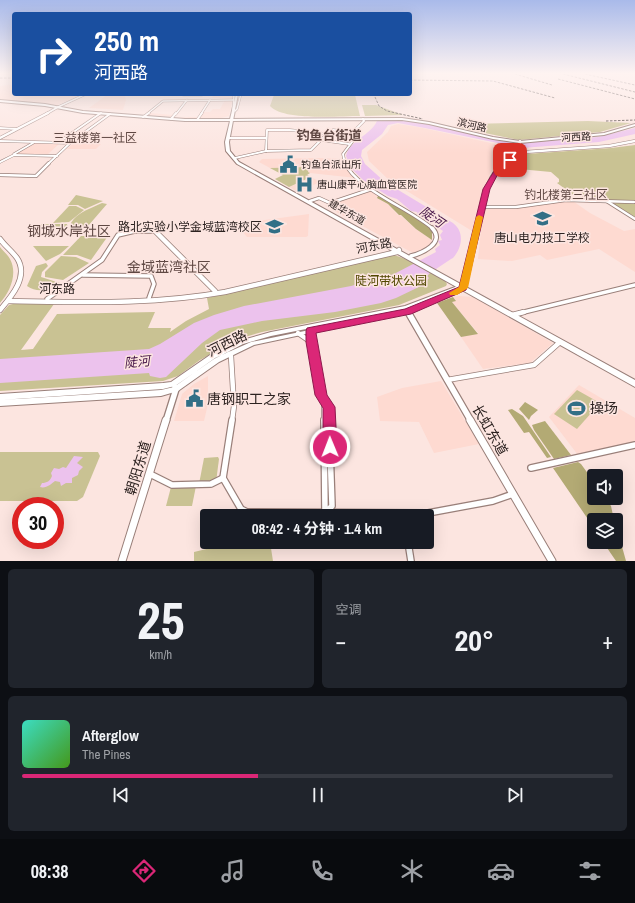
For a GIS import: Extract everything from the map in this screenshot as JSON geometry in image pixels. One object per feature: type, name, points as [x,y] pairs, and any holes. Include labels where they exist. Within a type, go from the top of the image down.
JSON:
[{"type":"main road","name":"建华东道","points":[[229,138],[237,100]]},
{"type":"main road","points":[[0,101],[58,107],[83,112],[143,117],[233,120]]},
{"type":"main road","name":"滨河路","points":[[233,120],[388,118],[409,120],[520,142],[604,134],[635,124]]},
{"type":"main road","name":"建华东道","points":[[233,120],[227,142],[227,148],[232,157],[238,163],[413,258],[462,287]]},
{"type":"main road","points":[[229,138],[230,150],[236,158]]},
{"type":"main road","name":"建华东道","points":[[236,158],[250,168],[397,250]]},
{"type":"main road","points":[[462,287],[635,380]]},
{"type":"main road","name":"河西路","points":[[0,402],[162,393],[217,360],[253,343],[407,311],[462,287]]},
{"type":"main road","name":"河西路","points":[[0,397],[163,386],[174,387],[212,357],[241,342],[271,334],[406,307],[462,287]]},
{"type":"main road","points":[[513,315],[635,384]]},
{"type":"street","points":[[0,138],[73,100]]},
{"type":"street","points":[[143,117],[163,100]]},
{"type":"street","points":[[171,119],[187,100]]},
{"type":"street","points":[[197,120],[210,100]]},
{"type":"street","points":[[233,100],[232,110],[234,111]]},
{"type":"street","points":[[58,142],[101,113]]},
{"type":"street","points":[[0,175],[36,176],[70,142],[110,114]]},
{"type":"street","points":[[353,132],[364,121],[364,119]]},
{"type":"street","points":[[0,128],[16,129]]},
{"type":"street","points":[[266,151],[267,130],[294,130],[328,134]]},
{"type":"street","points":[[236,158],[266,151],[311,150],[333,130],[359,133],[349,144],[343,154],[344,163],[353,174],[372,189],[434,230],[435,237],[432,248],[427,252],[413,258]]},
{"type":"street","points":[[229,138],[266,138]]},
{"type":"street","points":[[321,140],[349,144]]},
{"type":"street","points":[[0,141],[70,142]]},
{"type":"street","points":[[0,162],[34,142]]},
{"type":"street","points":[[518,154],[520,142]]},
{"type":"street","name":"河西路","points":[[462,287],[474,247],[487,189],[498,169],[518,154],[555,149],[613,146],[635,142]]},
{"type":"street","points":[[14,155],[57,156]]},
{"type":"street","points":[[0,158],[7,158]]},
{"type":"street","points":[[310,201],[319,198],[330,203],[372,189]]},
{"type":"street","points":[[482,207],[516,207],[566,200],[635,202]]},
{"type":"street","points":[[605,200],[635,219]]},
{"type":"street","points":[[47,299],[102,260],[118,235],[134,231],[155,231],[215,291]]},
{"type":"street","points":[[0,239],[18,260],[20,266],[19,281],[8,300],[0,310]]},
{"type":"street","name":"河东路","points":[[8,300],[149,298],[215,291],[397,250]]},
{"type":"street","name":"河东路","points":[[8,300],[128,301],[200,296],[225,292],[397,250]]},
{"type":"street","points":[[82,275],[151,276],[155,281],[155,284],[149,298]]},
{"type":"street","points":[[513,315],[635,285]]},
{"type":"street","name":"长虹东道","points":[[407,311],[552,561]]},
{"type":"street","points":[[311,331],[321,395],[329,407],[332,506],[329,509]]},
{"type":"street","points":[[298,333],[312,342]]},
{"type":"street","points":[[447,380],[534,365],[560,342]]},
{"type":"street","points":[[229,354],[231,356],[234,406],[223,478],[242,509]]},
{"type":"street","name":"朝阳东道","points":[[122,561],[150,474],[174,387]]},
{"type":"street","points":[[531,468],[635,445]]},
{"type":"street","points":[[150,474],[172,485],[211,484],[223,478]]},
{"type":"street","points":[[434,512],[493,501],[513,494]]},
{"type":"street","points":[[409,549],[411,561]]},
{"type":"shaded area","points":[[2,100],[69,100],[57,105]]},
{"type":"shaded area","points":[[100,100],[126,100],[123,110],[89,108]]},
{"type":"shaded area","points":[[225,100],[233,100],[229,116],[222,118],[176,117],[200,117],[203,112],[210,112],[213,109],[220,109]]},
{"type":"shaded area","points":[[149,113],[174,115],[173,117],[147,115]]},
{"type":"shaded area","points":[[398,124],[513,148],[513,156],[496,166],[490,174],[479,204],[472,231],[389,180],[369,161],[367,152],[388,132],[391,126]]},
{"type":"shaded area","points":[[35,143],[60,143],[48,154],[16,154]]},
{"type":"shaded area","points":[[73,143],[101,144],[96,149],[67,149]]},
{"type":"shaded area","points":[[262,159],[341,159],[344,166],[356,178],[310,173],[308,172],[309,167],[270,168],[259,162]]},
{"type":"shaded area","name":"唐山康平心脑血管医院","points":[[311,177],[320,182],[298,192],[289,187]]},
{"type":"shaded area","points":[[372,190],[379,194],[377,198],[388,204],[398,215],[432,240],[430,246],[415,254],[325,206]]},
{"type":"shaded area","points":[[379,194],[428,226],[432,230],[432,240],[416,229],[388,204],[377,198]]},
{"type":"shaded area","points":[[570,199],[590,213],[624,231],[635,229],[635,272],[599,249],[547,260],[540,255],[512,261],[478,259],[483,209],[521,207]]},
{"type":"shaded area","name":"路北实验小学金域蓝湾校区","points":[[309,214],[308,236],[306,237],[247,237],[241,230],[244,223]]},
{"type":"shaded area","points":[[453,297],[473,297],[553,343],[530,363],[483,369],[461,337],[478,333],[452,302],[456,300]]},
{"type":"shaded area","points":[[453,297],[456,301],[452,302],[478,334],[461,337],[437,303]]},
{"type":"shaded area","name":"唐钢职工之家","points":[[208,376],[208,404],[204,421],[174,421],[182,394],[194,384]]},
{"type":"shaded area","points":[[441,381],[479,444],[434,453],[419,422],[380,421],[377,397],[402,388]]},
{"type":"shaded area","points":[[579,385],[635,418],[635,442],[578,455],[549,417]]},
{"type":"shaded area","points":[[525,402],[538,410],[529,420],[519,409]]},
{"type":"shaded area","points":[[512,409],[523,416],[551,457],[547,458],[529,432],[524,433],[508,410]]},
{"type":"shaded area","points":[[545,421],[571,455],[554,459],[532,425]]},
{"type":"shaded area","points":[[578,462],[581,464],[587,472],[587,505],[610,505],[612,513],[587,513],[587,518],[553,468]]},
{"type":"shaded area","points":[[608,549],[623,549],[626,561],[616,561]]},
{"type":"green space","points":[[272,100],[356,100],[360,116],[299,116],[277,111],[270,106]]},
{"type":"green space","points":[[362,105],[376,105],[403,115],[365,116]]},
{"type":"green space","points":[[588,121],[631,123],[600,132],[519,140],[461,128],[469,124]]},
{"type":"green space","points":[[635,145],[635,217],[605,199],[579,199],[557,183],[559,182],[559,179],[551,172],[519,169],[505,165],[526,154]]},
{"type":"green space","points":[[309,167],[308,172],[310,173],[307,175],[311,177],[289,187],[275,179],[283,175],[270,168]]},
{"type":"green space","points":[[76,195],[103,201],[85,209],[78,205],[68,205]]},
{"type":"green space","points":[[102,203],[107,204],[88,226],[73,227],[71,223],[77,216]]},
{"type":"green space","points":[[69,206],[76,206],[84,210],[69,222],[53,223]]},
{"type":"green space","points":[[38,224],[67,224],[68,229],[32,230]]},
{"type":"green space","points":[[81,236],[108,236],[91,260],[77,255],[63,255]]},
{"type":"green space","points":[[33,246],[69,246],[60,254],[46,261]]},
{"type":"green space","points":[[0,247],[10,259],[13,277],[7,294],[0,303]]},
{"type":"green space","name":"陡河带状公园","points":[[394,255],[431,271],[444,280],[447,284],[446,286],[399,305],[262,332],[238,339],[200,360],[178,376],[163,381],[0,391],[0,315],[9,305],[54,304],[21,350],[33,349],[57,314],[155,312],[148,328],[171,328],[170,332],[186,321],[209,309],[207,298]]},
{"type":"green space","points":[[61,256],[76,257],[89,263],[63,280],[45,277],[45,272]]},
{"type":"green space","points":[[46,263],[48,266],[42,272],[41,277],[60,283],[44,290],[36,290],[27,286],[36,266]]},
{"type":"green space","name":"操场","points":[[577,390],[600,403],[577,429],[554,414]]},
{"type":"green space","points":[[0,452],[98,452],[100,456],[83,497],[77,501],[64,501],[64,497],[12,497],[12,501],[0,501]]},
{"type":"green space","points":[[218,457],[216,482],[199,484],[204,458]]},
{"type":"green space","points":[[196,486],[192,506],[166,506],[171,487]]},
{"type":"green space","points":[[206,549],[271,549],[273,561],[194,561],[194,552]]},
{"type":"water","name":"陡河","points":[[384,119],[417,122],[498,140],[523,143],[598,137],[635,128],[635,134],[599,142],[522,148],[398,123],[388,125],[382,134],[362,150],[361,156],[365,164],[385,182],[453,223],[461,235],[460,245],[453,258],[430,273],[427,276],[429,278],[423,285],[396,298],[381,303],[335,312],[262,321],[220,330],[202,343],[166,377],[160,378],[150,376],[149,373],[0,383],[0,359],[149,349],[194,323],[214,315],[244,306],[351,286],[394,274],[436,252],[435,249],[440,245],[438,241],[442,240],[440,235],[443,231],[434,225],[434,223],[418,215],[417,212],[411,211],[397,199],[388,196],[363,180],[351,168],[346,156],[352,146],[370,131],[377,121]]},
{"type":"water","points":[[74,456],[83,457],[77,463],[83,467],[79,471],[78,475],[72,478],[72,483],[66,483],[61,486],[60,482],[55,481],[46,487],[40,487],[42,483],[47,482],[50,479],[54,468],[66,468]]},
{"type":"railway","points":[[376,100],[379,106],[387,111],[423,119]]},
{"type":"railway","points":[[606,121],[635,120]]},
{"type":"slow traffic","points":[[453,293],[463,288],[474,247],[479,217]]},
{"type":"place","name":"钓鱼台派出所","points":[[288,164]]},
{"type":"place","name":"唐山康平心脑血管医院","points":[[304,184]]},
{"type":"place","name":"唐山电力技工学校","points":[[542,219]]},
{"type":"place","name":"路北实验小学金域蓝湾校区","points":[[275,227]]},
{"type":"place","name":"唐钢职工之家","points":[[194,399]]},
{"type":"place","name":"操场","points":[[577,408]]},
{"type":"district","name":"钓鱼台街道","points":[[329,135]]},
{"type":"district","name":"三益楼第一社区","points":[[95,138]]},
{"type":"district","name":"钓北楼第三社区","points":[[566,195]]},
{"type":"district","name":"钢城水岸社区","points":[[69,231]]},
{"type":"district","name":"金域蓝湾社区","points":[[169,267]]},
{"type":"route","points":[[330,447],[329,407],[321,395],[311,331],[407,311],[463,288],[474,247],[483,200],[487,189],[498,169],[510,160]]}]
